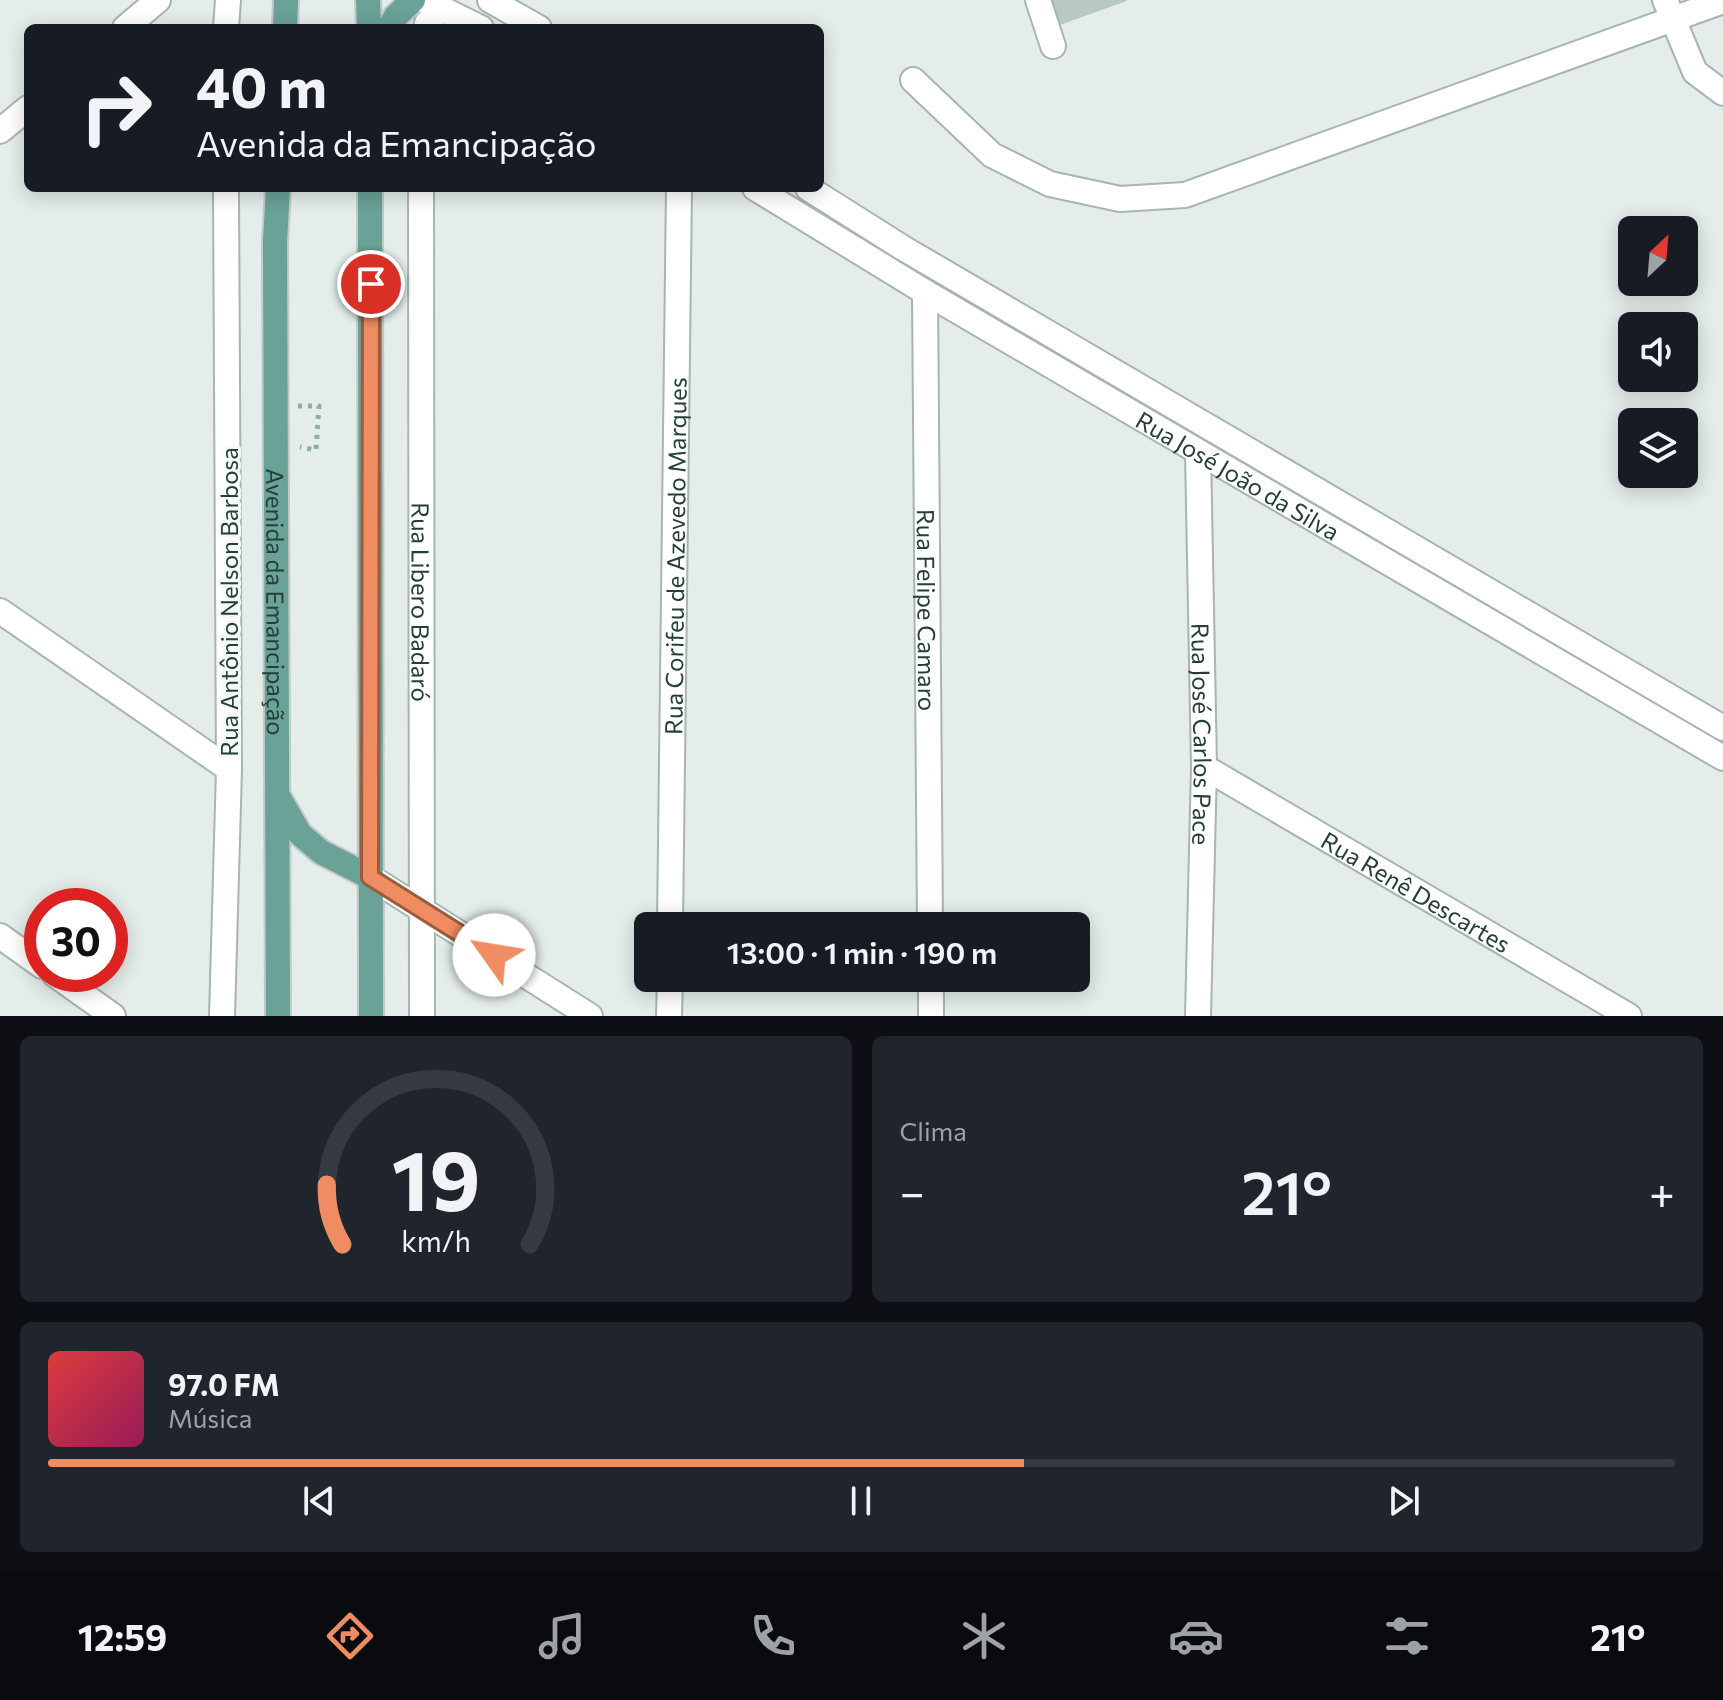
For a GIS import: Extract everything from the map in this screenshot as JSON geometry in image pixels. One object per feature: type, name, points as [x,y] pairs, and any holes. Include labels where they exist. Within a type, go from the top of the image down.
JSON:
[{"type":"main road","points":[[285,24],[286,0]]},
{"type":"main road","points":[[368,0],[369,24]]},
{"type":"main road","points":[[391,24],[413,0]]},
{"type":"main road","name":"Avenida da Emancipação","points":[[278,192],[275,241],[278,1016]]},
{"type":"main road","points":[[370,192],[371,1016]]},
{"type":"main road","points":[[276,794],[300,834],[321,852],[370,877]]},
{"type":"street","points":[[226,24],[228,0]]},
{"type":"street","points":[[490,0],[532,24]]},
{"type":"street","points":[[1038,0],[1053,46]]},
{"type":"street","points":[[913,80],[992,155],[1050,184],[1120,199],[1185,195],[1669,9],[1723,1]]},
{"type":"street","points":[[427,24],[433,4],[473,24]]},
{"type":"street","points":[[1669,9],[1695,72],[1723,93]]},
{"type":"street","points":[[0,131],[24,111]]},
{"type":"street","name":"Rua Antônio Nelson Barbosa","points":[[222,1016],[229,769],[226,192]]},
{"type":"street","name":"Rua Libero Badaró","points":[[421,192],[422,1016]]},
{"type":"street","name":"Rua Corifeu de Azevedo Marques","points":[[670,912],[679,192]]},
{"type":"street","name":"Rua José João da Silva","points":[[762,192],[925,292],[1723,758]]},
{"type":"street","name":"Rua José João da Silva","points":[[815,192],[996,303],[1723,728]]},
{"type":"street","name":"Rua Felipe Camaro","points":[[925,292],[930,912]]},
{"type":"street","name":"Rua José Carlos Pace","points":[[1198,452],[1204,767],[1198,1016]]},
{"type":"street","points":[[0,611],[229,769]]},
{"type":"street","name":"Rua Renê Descartes","points":[[1204,767],[1629,1016]]},
{"type":"street","points":[[370,877],[590,1016]]},
{"type":"street","points":[[0,936],[24,953]]},
{"type":"street","points":[[79,992],[113,1016]]},
{"type":"street","points":[[669,1016],[670,992]]},
{"type":"street","points":[[931,992],[931,1016]]},
{"type":"path","points":[[301,406],[301,421]]},
{"type":"path","points":[[301,435],[300,449],[316,450],[319,406]]},
{"type":"building","points":[[1052,0],[1126,0],[1060,24]]},
{"type":"route","points":[[371,284],[370,877],[494,955]]}]
